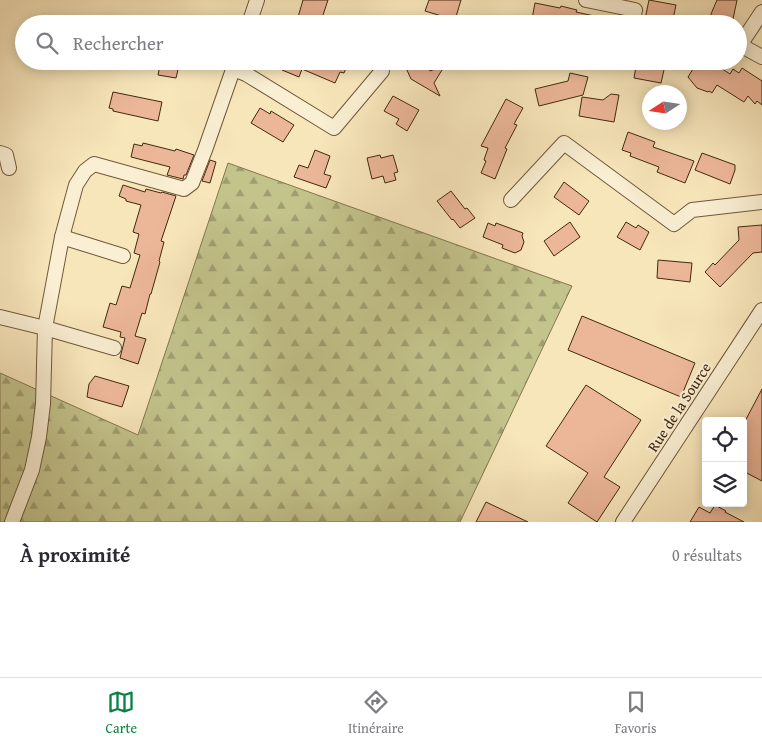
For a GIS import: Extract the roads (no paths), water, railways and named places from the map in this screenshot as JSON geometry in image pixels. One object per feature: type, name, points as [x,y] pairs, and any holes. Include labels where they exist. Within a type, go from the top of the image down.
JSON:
[{"type":"street","points":[[252,15],[257,0]]},
{"type":"street","points":[[586,0],[635,10],[634,15]]},
{"type":"street","points":[[747,34],[762,12]]},
{"type":"street","points":[[747,49],[762,57]]},
{"type":"street","points":[[12,522],[32,470],[39,437],[43,404],[45,328],[62,238],[76,185],[85,171],[94,164],[184,189],[192,183],[233,70]]},
{"type":"street","points":[[241,70],[334,128],[382,71]]},
{"type":"street","points":[[511,200],[564,143],[674,224],[692,210],[762,202]]},
{"type":"street","points":[[0,153],[6,155],[9,168]]},
{"type":"street","points":[[62,238],[123,256]]},
{"type":"street","name":"Rue de la Source","points":[[623,522],[762,310]]},
{"type":"street","points":[[0,317],[114,348]]}]
